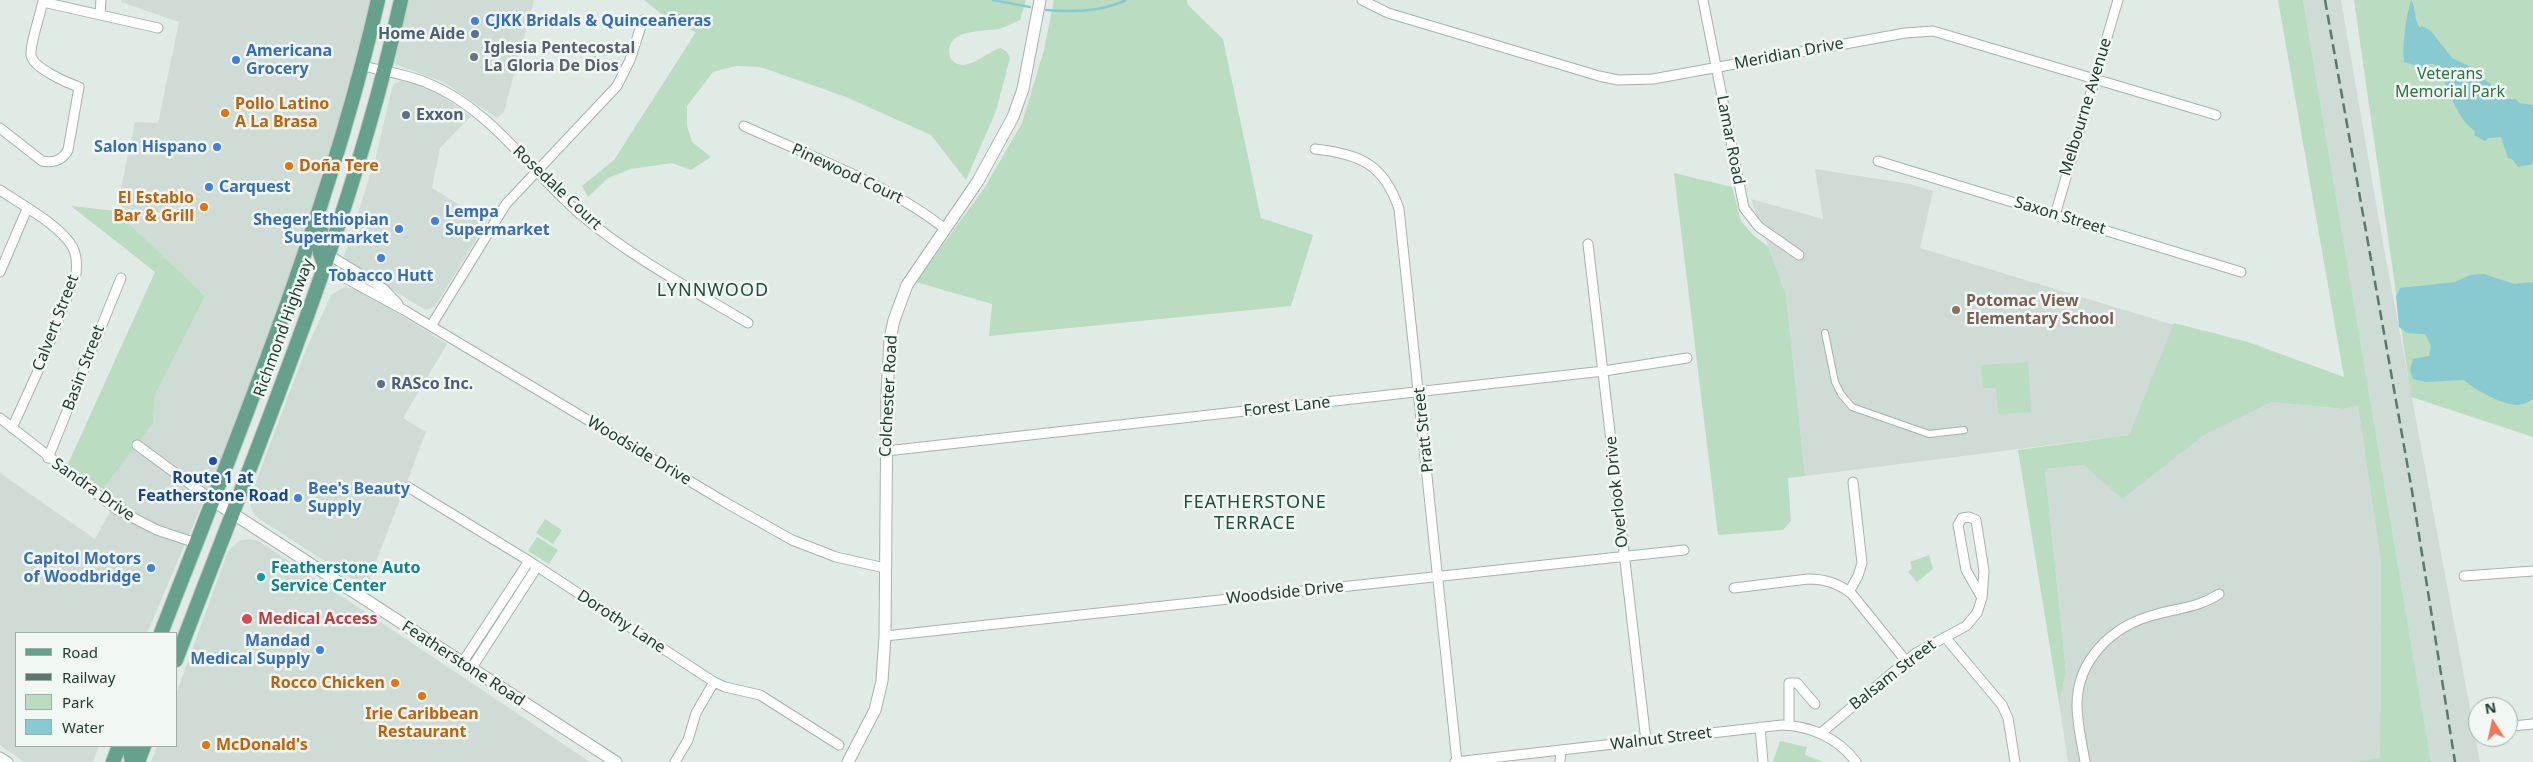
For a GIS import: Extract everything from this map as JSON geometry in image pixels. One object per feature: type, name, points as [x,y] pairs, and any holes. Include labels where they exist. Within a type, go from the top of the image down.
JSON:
[{"type":"main road","name":"Richmond Highway","points":[[161,632],[278,332],[321,206],[362,66],[378,0]]},
{"type":"main road","name":"Richmond Highway","points":[[178,655],[327,261],[358,165],[401,0]]},
{"type":"main road","points":[[321,206],[320,249],[327,261]]},
{"type":"main road","points":[[113,762],[119,747]]},
{"type":"main road","points":[[129,747],[129,756],[132,762]]},
{"type":"main road","points":[[138,762],[144,747]]},
{"type":"street","name":"Colchester Road","points":[[848,762],[868,726],[879,698],[885,636],[887,393],[890,339],[894,320],[907,285],[978,181],[1013,117],[1023,89],[1040,0]]},
{"type":"street","name":"Meridian Drive","points":[[1362,0],[1388,13],[1618,80],[1644,80],[1905,33],[1933,31],[2216,116]]},
{"type":"street","name":"Lamar Road","points":[[1703,0],[1744,208],[1759,227],[1799,254]]},
{"type":"street","name":"Melbourne Avenue","points":[[2054,215],[2118,0]]},
{"type":"street","points":[[0,128],[42,161],[50,163],[58,160],[64,157],[68,150],[79,87],[35,63],[31,54],[43,1],[158,28]]},
{"type":"street","points":[[100,14],[103,1]]},
{"type":"street","points":[[431,326],[498,216],[519,190],[617,86],[630,60],[643,20]]},
{"type":"street","name":"Rosedale Court","points":[[362,66],[426,82],[475,110],[497,129],[579,212],[607,235],[655,267],[748,323]]},
{"type":"street","name":"Pinewood Court","points":[[744,126],[881,189],[922,212],[945,229]]},
{"type":"street","name":"Pratt Street","points":[[1315,149],[1341,152],[1360,158],[1381,174],[1395,197],[1399,209],[1420,392],[1456,762]]},
{"type":"street","name":"Saxon Street","points":[[1878,161],[2241,272]]},
{"type":"street","name":"Calvert Street","points":[[0,190],[65,236],[75,252],[77,263],[76,274],[43,360],[12,428]]},
{"type":"street","points":[[0,272],[27,209]]},
{"type":"street","name":"Overlook Drive","points":[[1588,244],[1646,741]]},
{"type":"street","name":"Woodside Drive","points":[[327,261],[404,310],[723,501],[792,540],[836,557],[886,568]]},
{"type":"street","name":"Basin Street","points":[[48,458],[121,278]]},
{"type":"street","points":[[1825,333],[1835,382],[1841,394],[1852,406],[1929,434],[1964,430]]},
{"type":"street","name":"Forest Lane","points":[[886,451],[1604,371],[1687,358]]},
{"type":"street","name":"Sandra Drive","points":[[0,418],[48,458],[134,520],[196,543]]},
{"type":"street","name":"Featherstone Road","points":[[138,445],[212,500],[616,762]]},
{"type":"street","points":[[1849,592],[1858,576],[1862,563],[1853,482]]},
{"type":"street","name":"Dorothy Lane","points":[[408,487],[533,564],[714,682],[728,688],[760,695],[839,745]]},
{"type":"street","name":"Balsam Street","points":[[1821,733],[1927,645],[1956,632],[1973,619],[1982,598],[1984,570],[1976,520],[1969,517],[1959,521],[1960,534],[1966,570],[1982,598]]},
{"type":"street","name":"Woodside Drive","points":[[885,636],[1684,550]]},
{"type":"street","points":[[467,666],[533,564]]},
{"type":"street","points":[[2464,576],[2533,571]]},
{"type":"street","points":[[1734,588],[1819,579],[1840,585],[1849,592],[1906,661]]},
{"type":"street","points":[[2085,762],[2077,704],[2080,680],[2094,653],[2113,634],[2127,626],[2154,615],[2200,605],[2219,594]]},
{"type":"street","points":[[1945,637],[2002,705],[2008,718],[2015,762]]},
{"type":"street","points":[[675,762],[688,740],[696,713],[714,682]]},
{"type":"street","points":[[1789,725],[1789,683],[1797,683],[1815,704]]},
{"type":"street","points":[[2518,725],[2533,724]]},
{"type":"street","name":"Walnut Street","points":[[1456,762],[1789,725],[1821,733],[1843,748],[1856,762]]},
{"type":"street","points":[[1760,727],[1763,762]]},
{"type":"street","points":[[1560,762],[1561,751]]},
{"type":"street","points":[[0,757],[8,762]]},
{"type":"shaded area","points":[[121,0],[372,0],[336,162],[215,474],[147,632],[15,632],[15,747],[99,747],[93,762],[24,762],[0,745],[0,473],[95,539],[117,499],[103,489],[153,424],[155,395],[205,296],[116,211],[135,122],[158,123],[179,22],[121,2]]},
{"type":"shaded area","points":[[405,0],[534,0],[504,112],[497,118],[443,82],[395,64]]},
{"type":"shaded area","points":[[2303,0],[2341,0],[2381,232],[2468,698],[2468,747],[2477,747],[2480,762],[2431,762]]},
{"type":"shaded area","points":[[401,81],[427,86],[471,116],[440,148],[432,188],[487,222],[435,306],[426,310],[352,266],[344,256],[375,160],[392,88],[394,84]]},
{"type":"shaded area","name":"Potomac View Elementary School","points":[[1815,169],[1910,184],[1933,191],[1920,248],[2174,325],[2129,435],[1805,476],[1786,295],[1751,199],[1823,219]]},
{"type":"shaded area","points":[[344,287],[360,290],[447,344],[403,418],[426,432],[366,588],[258,518],[253,513],[249,500],[302,359],[331,295]]},
{"type":"shaded area","points":[[2272,402],[2344,409],[2358,406],[2381,563],[2380,759],[2351,762],[2068,762],[2059,703],[2066,672],[2045,469],[2084,465],[2122,498],[2203,436]]},
{"type":"shaded area","points":[[248,539],[259,541],[590,762],[151,762],[157,747],[178,747],[178,688],[228,551],[239,541]]},
{"type":"green space","points":[[644,0],[1026,0],[1020,20],[998,29],[964,34],[952,42],[949,49],[951,59],[957,64],[963,65],[976,61],[1001,48],[1007,52],[1010,58],[996,111],[966,180],[931,135],[846,97],[760,67],[736,66],[713,72],[687,106],[687,126],[692,142],[711,157],[691,170],[672,163],[631,169],[608,178],[588,197],[582,186],[614,160],[696,32],[672,22]]},
{"type":"green space","points":[[1054,0],[1187,0],[1188,5],[1223,39],[1261,218],[1313,235],[1291,306],[989,336],[992,304],[916,282],[985,187],[1022,123],[1044,50]]},
{"type":"green space","points":[[2278,0],[2303,0],[2431,762],[2351,762],[2380,758],[2381,563],[2358,406],[2344,409],[2272,402],[2203,436],[2122,499],[2084,465],[2045,469],[2066,672],[2059,703],[2018,450],[2129,435],[2174,323],[2248,342],[2344,377]]},
{"type":"green space","name":"Veterans Memorial Park","points":[[2354,0],[2533,0],[2533,437],[2411,397]]},
{"type":"green space","points":[[593,56],[597,56],[601,62],[597,68],[593,68],[589,64],[589,60]]},
{"type":"green space","points":[[1674,173],[1732,187],[1741,221],[1754,236],[1768,246],[1786,295],[1805,476],[1788,478],[1791,521],[1783,530],[1718,535]]},
{"type":"green space","points":[[71,206],[116,211],[205,296],[155,395],[153,424],[103,489],[68,464],[155,272]]},
{"type":"green space","points":[[2028,362],[2031,412],[1998,414],[1996,388],[1983,388],[1981,365]]},
{"type":"green space","points":[[545,519],[562,530],[553,544],[536,533]]},
{"type":"green space","points":[[537,537],[558,550],[549,564],[528,551]]},
{"type":"green space","points":[[1929,555],[1933,569],[1917,582],[1908,572],[1912,568],[1910,562]]},
{"type":"green space","points":[[1780,741],[1807,747],[1805,755],[1824,762],[1773,762]]},
{"type":"water","points":[[2411,0],[2416,21],[2420,28],[2422,26],[2431,31],[2452,58],[2469,66],[2472,72],[2488,82],[2508,99],[2516,99],[2519,103],[2533,105],[2533,164],[2518,167],[2512,159],[2508,158],[2501,137],[2488,138],[2485,141],[2474,135],[2475,131],[2468,125],[2457,109],[2434,64],[2429,64],[2420,80],[2417,66],[2404,62],[2405,30]]},
{"type":"water","points":[[2484,274],[2514,284],[2533,282],[2533,399],[2522,404],[2512,405],[2505,403],[2482,392],[2464,380],[2425,382],[2413,379],[2410,370],[2413,359],[2429,356],[2431,346],[2425,334],[2407,333],[2399,327],[2396,296],[2400,288],[2455,282],[2470,275]]},
{"type":"waterway","points":[[993,0],[1030,7]]},
{"type":"waterway","points":[[1046,10],[1097,9],[1126,0]]},
{"type":"railway","points":[[2325,0],[2412,491],[2455,762]]},
{"type":"place","name":"CJKK Bridals & Quinceañeras","points":[[475,21]]},
{"type":"place","name":"Home Aide","points":[[475,34]]},
{"type":"place","name":"Iglesia Pentecostal La Gloria De Dios","points":[[474,57]]},
{"type":"place","name":"Americana Grocery","points":[[236,60]]},
{"type":"place","name":"Pollo Latino A La Brasa","points":[[225,113]]},
{"type":"place","name":"Exxon","points":[[406,115]]},
{"type":"place","name":"Salon Hispano","points":[[217,147]]},
{"type":"place","name":"Doña Tere","points":[[289,166]]},
{"type":"place","name":"Carquest","points":[[209,187]]},
{"type":"place","name":"El Establo Bar & Grill","points":[[204,207]]},
{"type":"place","name":"Lempa Supermarket","points":[[435,221]]},
{"type":"place","name":"Sheger Ethiopian Supermarket","points":[[399,229]]},
{"type":"place","name":"Tobacco Hutt","points":[[381,258]]},
{"type":"place","name":"Potomac View Elementary School","points":[[1956,310]]},
{"type":"place","name":"RASco Inc.","points":[[381,384]]},
{"type":"place","name":"Route 1 at Featherstone Road","points":[[213,461]]},
{"type":"place","name":"Bee's Beauty Supply","points":[[298,498]]},
{"type":"place","name":"Capitol Motors of Woodbridge","points":[[151,568]]},
{"type":"place","name":"Featherstone Auto Service Center","points":[[261,577]]},
{"type":"place","name":"Medical Access","points":[[247,619]]},
{"type":"place","name":"Mandad Medical Supply","points":[[320,650]]},
{"type":"place","name":"Rocco Chicken","points":[[395,683]]},
{"type":"place","name":"Irie Caribbean Restaurant","points":[[422,696]]},
{"type":"place","name":"McDonald's","points":[[206,745]]},
{"type":"district","name":"LYNNWOOD","points":[[713,291]]},
{"type":"district","name":"FEATHERSTONE TERRACE","points":[[1255,513]]}]
